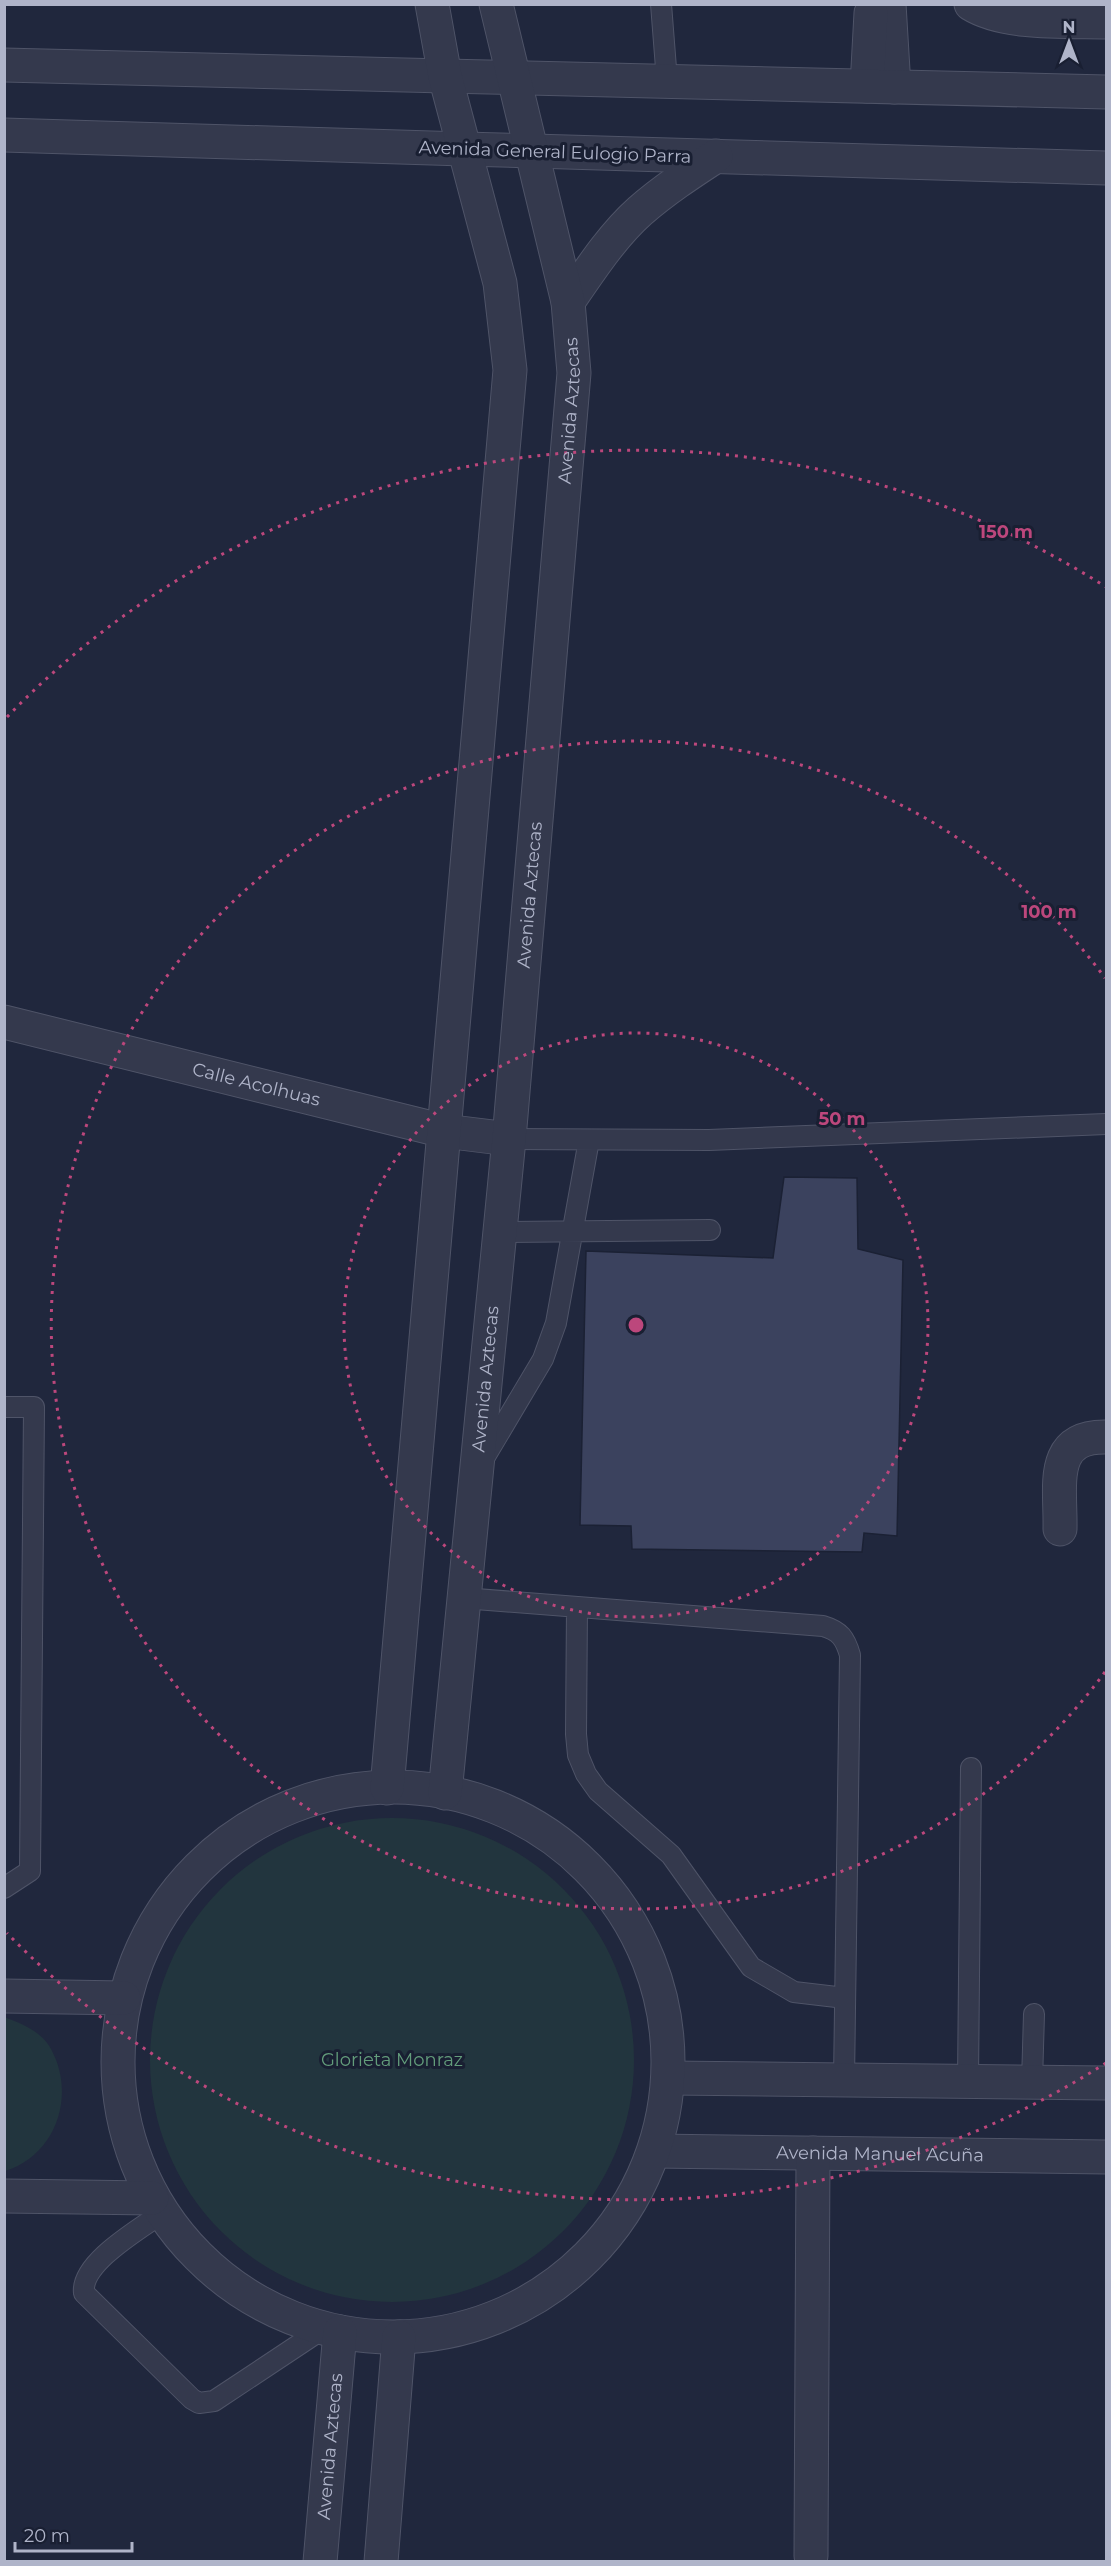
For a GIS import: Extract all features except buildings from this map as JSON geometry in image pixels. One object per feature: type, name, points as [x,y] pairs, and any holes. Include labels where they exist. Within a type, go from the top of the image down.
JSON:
[{"type":"street","points":[[387,1788],[510,370],[500,283],[445,76],[432,4]]},
{"type":"street","name":"Avenida Aztecas","points":[[446,1793],[509,1139],[574,373],[568,302],[496,4]]},
{"type":"street","points":[[872,4],[880,86]]},
{"type":"street","points":[[880,86],[889,4]]},
{"type":"street","points":[[971,4],[1008,16],[1048,21],[1107,22]]},
{"type":"street","points":[[4,65],[1107,92]]},
{"type":"street","name":"Avenida General Eulogio Parra","points":[[4,135],[1107,168]]},
{"type":"street","points":[[568,302],[601,255],[638,213],[667,188],[716,156]]},
{"type":"street","name":"Calle Acolhuas","points":[[4,1022],[444,1131],[509,1139]]},
{"type":"street","points":[[1059,1529],[1062,1465],[1066,1451],[1077,1441],[1091,1437],[1107,1437]]},
{"type":"street","points":[[387,1788],[446,1793],[493,1806],[537,1828],[577,1857],[611,1894],[638,1935],[656,1980],[667,2029],[669,2078],[664,2115],[654,2151],[634,2195],[608,2235],[575,2269],[536,2297],[493,2318],[447,2332],[399,2337],[332,2330],[294,2319],[251,2299],[213,2271],[179,2237],[157,2205],[134,2160],[123,2121],[117,2080],[117,2039],[124,1998],[141,1950],[166,1905],[200,1866],[240,1834],[286,1809],[326,1797],[387,1788]]},
{"type":"street","points":[[4,1996],[124,1998]]},
{"type":"street","points":[[669,2078],[1107,2083]]},
{"type":"street","name":"Avenida Manuel Acuña","points":[[654,2151],[1107,2157]]},
{"type":"street","points":[[812,2556],[813,2153]]},
{"type":"street","points":[[4,2196],[157,2205]]},
{"type":"street","name":"Avenida Aztecas","points":[[320,2562],[332,2330]]},
{"type":"street","points":[[381,2562],[399,2337]]},
{"type":"lane","points":[[661,4],[667,81]]},
{"type":"lane","points":[[509,1139],[709,1140],[1107,1124]]},
{"type":"lane","points":[[475,1475],[543,1359],[556,1323],[589,1140]]},
{"type":"lane","points":[[500,1232],[710,1230]]},
{"type":"lane","points":[[4,1407],[34,1407],[30,1871],[4,1888]]},
{"type":"lane","points":[[463,1598],[823,1626],[836,1630],[846,1641],[850,1655],[844,2080]]},
{"type":"lane","points":[[577,1607],[576,1734],[578,1755],[586,1774],[598,1791],[671,1855],[751,1967],[794,1992],[845,1998]]},
{"type":"lane","points":[[968,2081],[971,1768]]},
{"type":"lane","points":[[1032,2082],[1034,2014]]},
{"type":"lane","points":[[157,2205],[102,2256],[83,2284],[84,2293],[88,2300],[192,2399],[207,2403],[214,2401],[332,2330]]},
{"type":"green space","name":"Glorieta Monraz","points":[[392,1818],[439,1822],[485,1836],[527,1858],[563,1889],[594,1925],[616,1967],[630,2013],[634,2060],[630,2107],[616,2153],[594,2195],[563,2231],[527,2262],[485,2284],[439,2298],[392,2302],[345,2298],[299,2284],[257,2262],[221,2231],[190,2195],[168,2153],[154,2107],[150,2060],[154,2013],[168,1967],[190,1925],[221,1889],[257,1858],[299,1836],[345,1822]]},
{"type":"green space","points":[[4,2017],[32,2030],[48,2044],[59,2069],[62,2087],[61,2105],[48,2139],[37,2152],[22,2163],[5,2171]]}]
